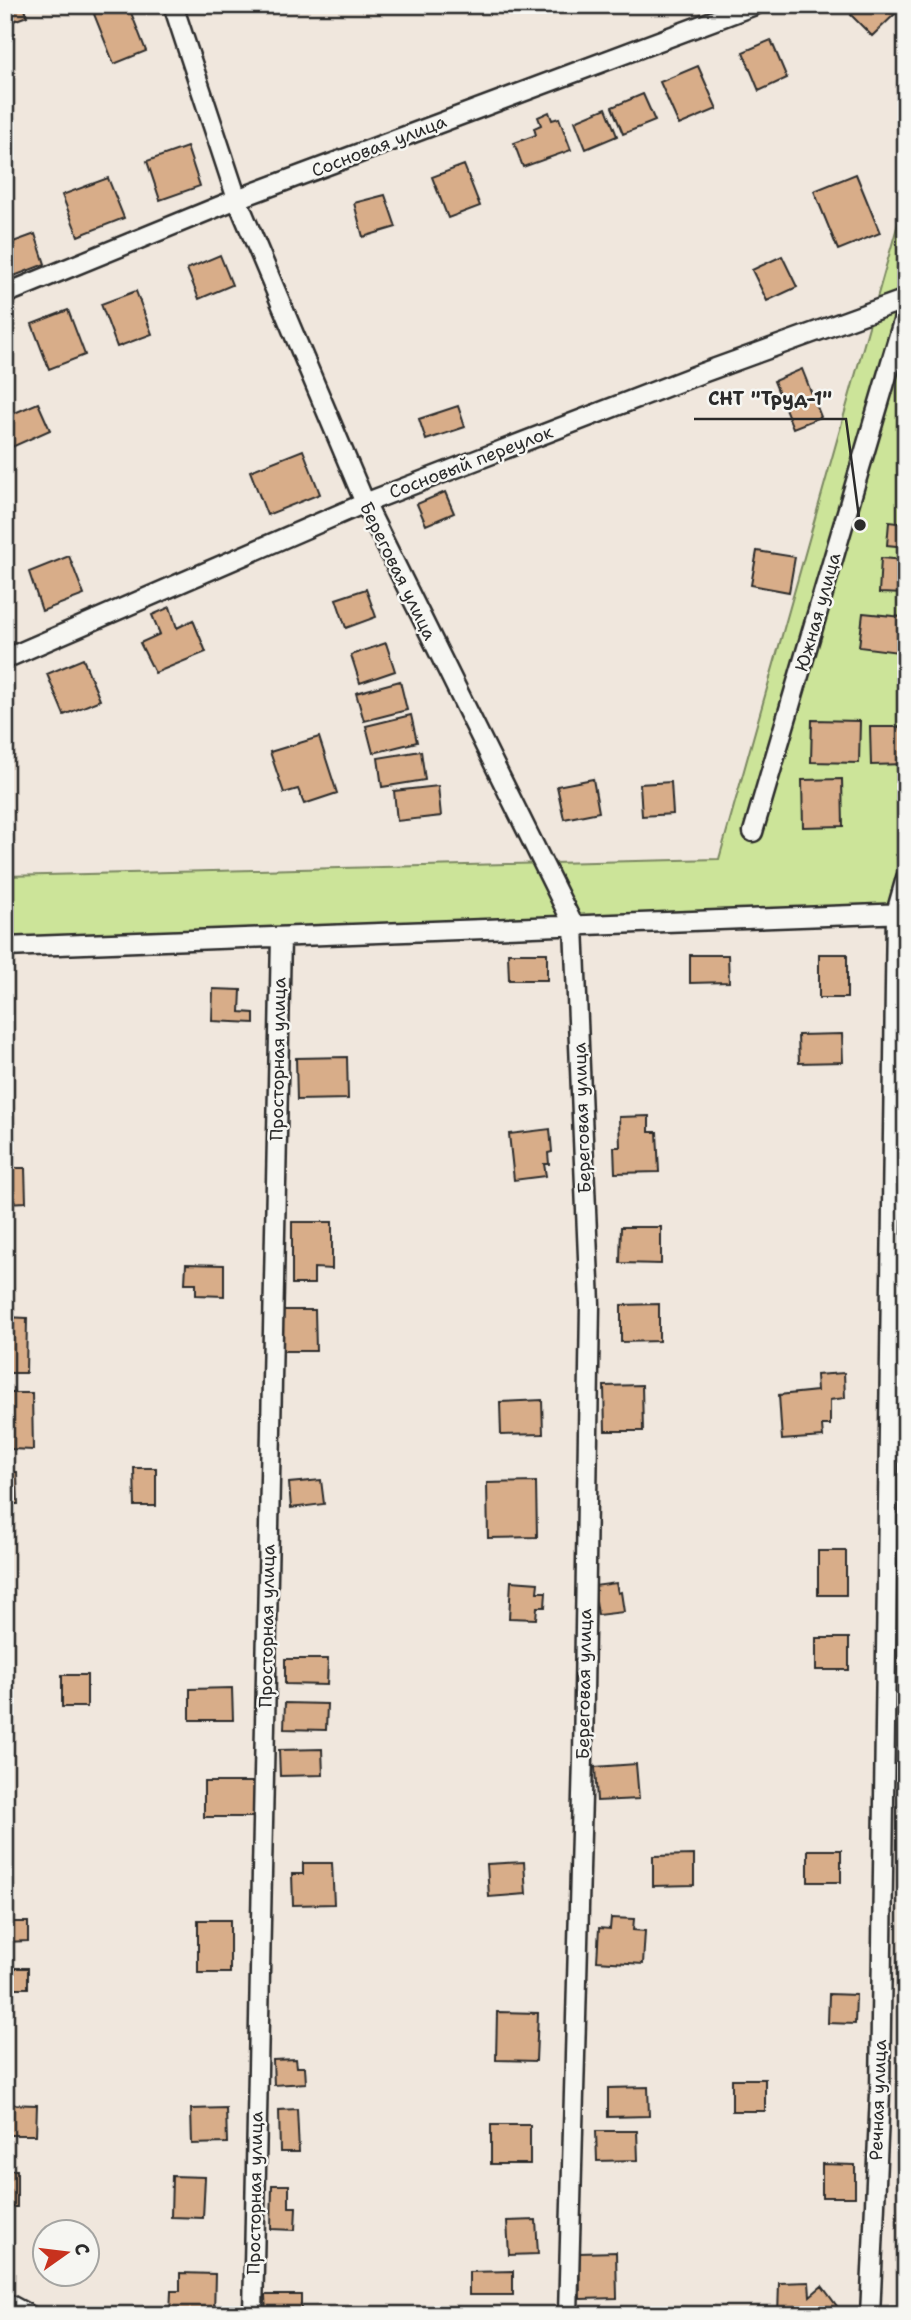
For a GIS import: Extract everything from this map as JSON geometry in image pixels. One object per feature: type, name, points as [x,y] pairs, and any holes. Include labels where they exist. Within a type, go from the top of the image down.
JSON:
[{"type":"street","name":"Береговая улица","points":[[173,5],[237,199],[365,503],[574,926],[590,1304],[583,1744],[568,2315]]},
{"type":"street","name":"Сосновая улица","points":[[5,294],[237,199],[755,5]]},
{"type":"street","name":"Сосновый переулок","points":[[5,660],[365,503],[702,373],[906,299]]},
{"type":"street","name":"Южная улица","points":[[754,832],[906,311]]},
{"type":"street","name":"Речная улица","points":[[870,2315],[880,2067],[901,913],[906,878]]},
{"type":"street","points":[[5,947],[901,913]]},
{"type":"street","name":"Просторная улица","points":[[253,2315],[281,937]]},
{"type":"street","points":[[5,2302],[29,2315]]},
{"type":"green space","points":[[906,195],[906,854],[895,855],[906,855],[906,905],[5,943],[5,876],[719,859]]},
{"type":"building","points":[[5,5],[24,5],[27,16],[5,24]]},
{"type":"building","points":[[117,5],[128,5],[146,51],[114,64],[94,14]]},
{"type":"building","points":[[861,5],[888,5],[896,13],[872,36],[851,15]]},
{"type":"building","points":[[771,40],[787,78],[759,91],[743,52]]},
{"type":"building","points":[[698,66],[717,109],[679,125],[660,82]]},
{"type":"building","points":[[643,94],[655,121],[623,134],[612,107]]},
{"type":"building","points":[[606,108],[617,136],[586,149],[575,121]]},
{"type":"building","points":[[549,112],[552,120],[559,118],[571,150],[523,167],[514,143],[536,135],[534,128],[541,125],[538,117]]},
{"type":"building","points":[[187,147],[200,186],[160,200],[147,161]]},
{"type":"building","points":[[464,165],[480,206],[448,218],[432,177]]},
{"type":"building","points":[[856,174],[880,233],[838,250],[814,191]]},
{"type":"building","points":[[108,178],[124,218],[78,236],[62,195]]},
{"type":"building","points":[[385,195],[396,227],[363,237],[354,203]]},
{"type":"building","points":[[35,234],[45,264],[14,276],[5,253],[5,245]]},
{"type":"building","points":[[220,255],[232,285],[199,299],[187,269]]},
{"type":"building","points":[[782,256],[797,287],[767,301],[752,270]]},
{"type":"building","points":[[136,291],[152,334],[117,347],[101,304]]},
{"type":"building","points":[[68,310],[85,355],[49,369],[32,324]]},
{"type":"building","points":[[802,369],[821,417],[793,428],[774,381]]},
{"type":"building","points":[[38,403],[50,430],[12,447],[5,431],[5,417]]},
{"type":"building","points":[[458,406],[465,427],[426,440],[419,419]]},
{"type":"building","points":[[303,450],[320,494],[267,515],[250,471]]},
{"type":"building","points":[[445,492],[454,513],[426,525],[417,504]]},
{"type":"building","points":[[889,522],[906,524],[906,547],[887,545]]},
{"type":"building","points":[[757,551],[795,557],[789,592],[751,585]]},
{"type":"building","points":[[69,556],[84,595],[42,611],[29,572]]},
{"type":"building","points":[[881,558],[906,560],[906,594],[879,593]]},
{"type":"building","points":[[366,589],[376,617],[346,628],[336,599]]},
{"type":"building","points":[[170,607],[177,628],[193,620],[206,652],[155,673],[140,643],[160,634],[152,615]]},
{"type":"building","points":[[863,613],[902,617],[898,652],[859,647]]},
{"type":"building","points":[[386,643],[395,671],[360,683],[351,655]]},
{"type":"building","points":[[83,659],[100,700],[64,715],[47,674]]},
{"type":"building","points":[[400,681],[407,710],[364,721],[356,693]]},
{"type":"building","points":[[411,715],[417,742],[373,753],[366,726]]},
{"type":"building","points":[[812,720],[860,721],[859,763],[811,762]]},
{"type":"building","points":[[870,727],[906,727],[906,764],[871,765]]},
{"type":"building","points":[[319,737],[337,793],[304,804],[298,789],[284,793],[270,752]]},
{"type":"building","points":[[421,751],[425,780],[382,787],[378,758]]},
{"type":"building","points":[[593,779],[599,812],[564,819],[557,786]]},
{"type":"building","points":[[842,779],[843,826],[803,827],[802,780]]},
{"type":"building","points":[[671,782],[673,814],[642,816],[640,784]]},
{"type":"building","points":[[438,786],[441,816],[397,821],[394,791]]},
{"type":"building","points":[[508,953],[547,953],[547,980],[509,980]]},
{"type":"building","points":[[819,954],[847,954],[847,998],[819,998]]},
{"type":"building","points":[[690,955],[728,955],[729,982],[690,983]]},
{"type":"building","points":[[213,989],[241,990],[240,1012],[254,1013],[254,1023],[212,1021]]},
{"type":"building","points":[[842,1034],[843,1062],[799,1063],[798,1035]]},
{"type":"building","points":[[347,1057],[348,1099],[297,1100],[296,1058]]},
{"type":"building","points":[[649,1116],[649,1132],[657,1132],[659,1172],[615,1173],[614,1147],[620,1147],[619,1117]]},
{"type":"building","points":[[550,1129],[552,1152],[548,1153],[549,1164],[544,1164],[546,1176],[514,1180],[509,1134]]},
{"type":"building","points":[[5,1168],[25,1168],[26,1202],[5,1203]]},
{"type":"building","points":[[292,1222],[332,1222],[332,1269],[314,1268],[314,1284],[292,1284]]},
{"type":"building","points":[[621,1227],[661,1227],[661,1264],[620,1263]]},
{"type":"building","points":[[186,1264],[224,1265],[224,1296],[196,1295],[196,1283],[185,1283]]},
{"type":"building","points":[[659,1304],[659,1341],[621,1342],[621,1305]]},
{"type":"building","points":[[283,1310],[315,1310],[316,1351],[283,1351]]},
{"type":"building","points":[[5,1317],[27,1318],[26,1373],[5,1373]]},
{"type":"building","points":[[844,1373],[845,1398],[830,1400],[830,1425],[822,1425],[823,1437],[782,1440],[779,1395],[817,1391],[816,1375]]},
{"type":"building","points":[[642,1385],[643,1431],[605,1431],[604,1386]]},
{"type":"building","points":[[5,1393],[32,1393],[33,1450],[11,1449],[11,1422],[5,1422]]},
{"type":"building","points":[[542,1400],[543,1434],[501,1435],[500,1402]]},
{"type":"building","points":[[134,1468],[156,1468],[156,1506],[135,1506]]},
{"type":"building","points":[[5,1472],[17,1472],[18,1504],[5,1504]]},
{"type":"building","points":[[321,1480],[324,1504],[291,1508],[289,1483]]},
{"type":"building","points":[[536,1482],[537,1537],[488,1538],[487,1483]]},
{"type":"building","points":[[818,1551],[846,1551],[846,1595],[818,1595]]},
{"type":"building","points":[[511,1581],[538,1583],[537,1592],[546,1592],[545,1607],[537,1607],[536,1619],[509,1618]]},
{"type":"building","points":[[616,1583],[618,1593],[621,1592],[624,1612],[598,1615],[594,1586]]},
{"type":"building","points":[[816,1638],[849,1638],[849,1670],[816,1670]]},
{"type":"building","points":[[285,1659],[328,1659],[327,1685],[285,1684]]},
{"type":"building","points":[[62,1675],[87,1675],[87,1707],[62,1707]]},
{"type":"building","points":[[232,1688],[233,1720],[190,1720],[190,1689]]},
{"type":"building","points":[[285,1703],[327,1704],[326,1730],[284,1729]]},
{"type":"building","points":[[322,1749],[323,1775],[280,1776],[279,1750]]},
{"type":"building","points":[[636,1764],[639,1799],[597,1801],[595,1767]]},
{"type":"building","points":[[204,1782],[256,1782],[257,1817],[204,1817]]},
{"type":"building","points":[[808,1850],[841,1850],[841,1882],[808,1882]]},
{"type":"building","points":[[694,1855],[694,1885],[653,1886],[653,1856]]},
{"type":"building","points":[[524,1862],[526,1894],[489,1897],[487,1864]]},
{"type":"building","points":[[303,1863],[332,1863],[334,1904],[293,1905],[292,1874],[303,1874]]},
{"type":"building","points":[[611,1918],[634,1919],[633,1930],[645,1931],[643,1964],[597,1961],[599,1928],[610,1929]]},
{"type":"building","points":[[198,1920],[230,1920],[230,1973],[198,1973]]},
{"type":"building","points":[[5,1922],[28,1922],[28,1941],[5,1942]]},
{"type":"building","points":[[5,1968],[28,1968],[28,1988],[5,1988]]},
{"type":"building","points":[[829,1994],[856,1995],[855,2024],[828,2023]]},
{"type":"building","points":[[497,2012],[538,2013],[536,2061],[496,2060]]},
{"type":"building","points":[[296,2059],[297,2067],[305,2067],[306,2083],[274,2085],[273,2060]]},
{"type":"building","points":[[732,2079],[765,2079],[765,2111],[732,2111]]},
{"type":"building","points":[[648,2087],[649,2116],[608,2117],[608,2088]]},
{"type":"building","points":[[5,2104],[37,2105],[36,2135],[5,2135]]},
{"type":"building","points":[[226,2108],[227,2143],[192,2144],[191,2109]]},
{"type":"building","points":[[297,2109],[299,2152],[280,2152],[279,2110]]},
{"type":"building","points":[[491,2125],[530,2125],[530,2164],[491,2164]]},
{"type":"building","points":[[596,2131],[637,2131],[638,2160],[597,2161]]},
{"type":"building","points":[[822,2164],[855,2165],[855,2197],[822,2197]]},
{"type":"building","points":[[5,2170],[17,2170],[17,2207],[5,2207]]},
{"type":"building","points":[[172,2176],[205,2177],[203,2218],[171,2217]]},
{"type":"building","points":[[272,2185],[289,2185],[289,2207],[296,2207],[295,2230],[271,2229]]},
{"type":"building","points":[[536,2220],[538,2254],[509,2255],[507,2221]]},
{"type":"building","points":[[616,2252],[617,2298],[580,2299],[579,2253]]},
{"type":"building","points":[[513,2271],[513,2295],[469,2295],[469,2272]]},
{"type":"building","points":[[180,2273],[215,2274],[214,2315],[170,2315],[171,2291],[180,2291]]},
{"type":"building","points":[[809,2282],[810,2296],[822,2286],[839,2309],[833,2315],[778,2315],[779,2283]]},
{"type":"building","points":[[265,2295],[301,2295],[301,2315],[266,2315]]},
{"type":"place","name":"СНТ \"Труд-1\"","points":[[860,525]]}]
